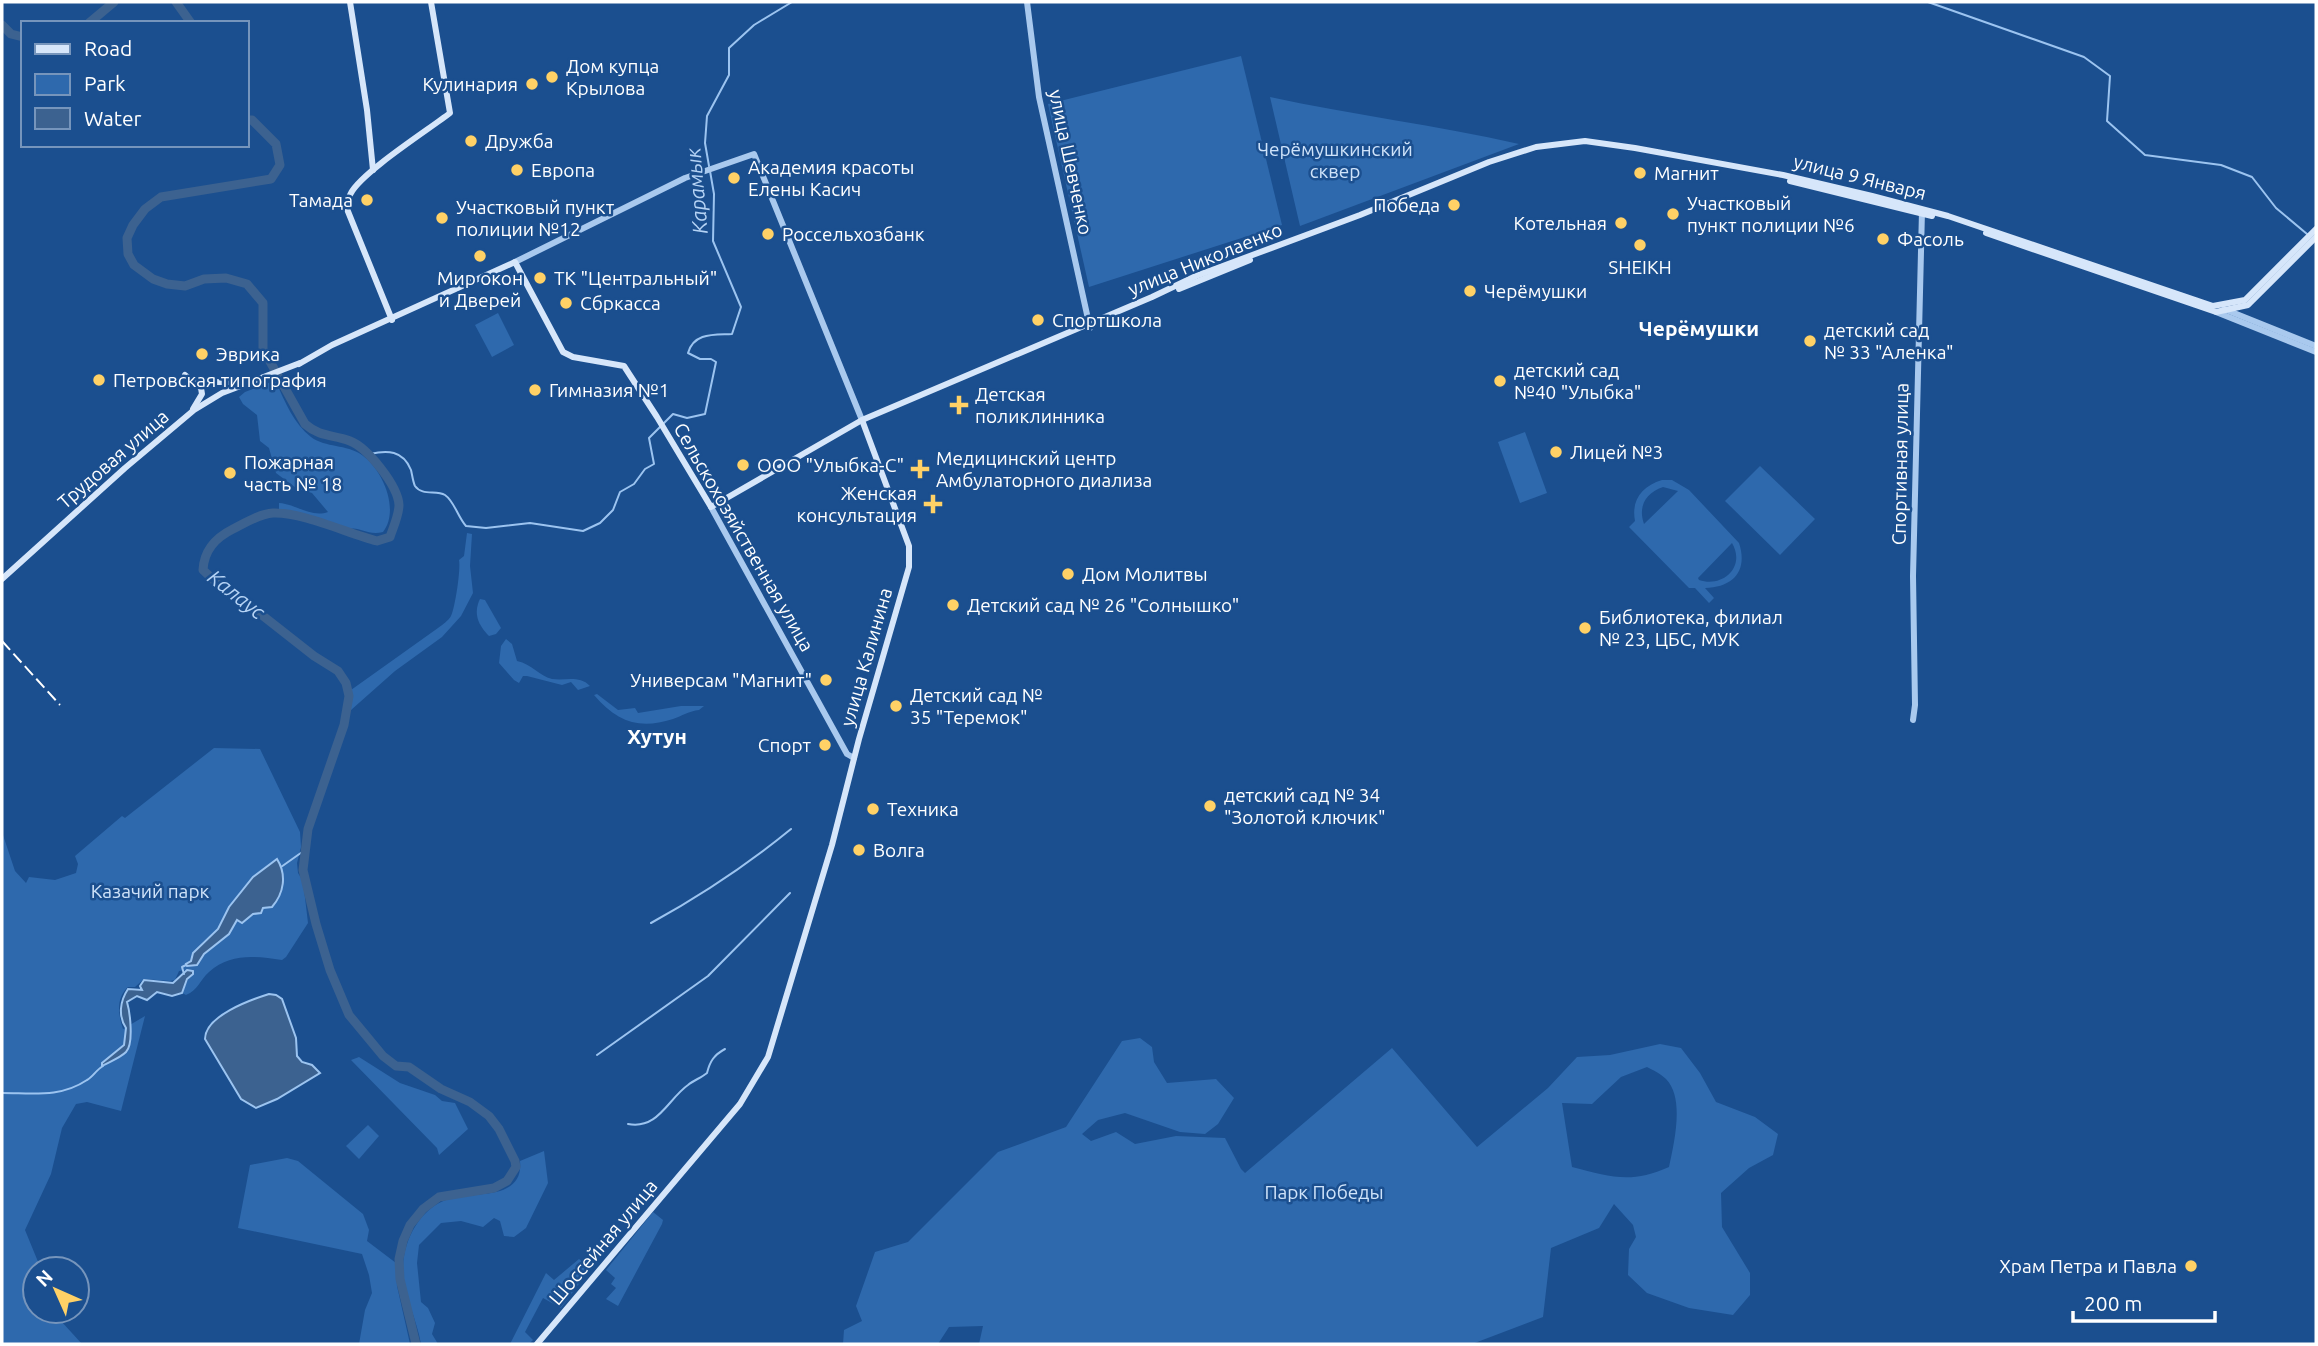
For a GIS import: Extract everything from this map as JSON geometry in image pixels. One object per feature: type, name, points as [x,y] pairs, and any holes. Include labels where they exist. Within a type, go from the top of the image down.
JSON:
[{"type":"main road","points":[[350,2],[367,110],[373,170]]},
{"type":"main road","points":[[392,319],[347,209],[349,196],[354,188],[373,170],[450,113],[431,2]]},
{"type":"main road","name":"улица 9 Января","points":[[1489,162],[1536,147],[1585,141],[1783,175],[1923,211],[2214,309]]},
{"type":"main road","name":"улица 9 Января","points":[[1552,147],[1584,144],[1645,154],[1782,178],[1923,211]]},
{"type":"main road","name":"улица Николаенко","points":[[711,507],[859,422],[1198,280],[1362,218],[1484,167],[1552,147]]},
{"type":"main road","name":"улица Николаенко","points":[[1090,326],[1196,276],[1357,216],[1489,162]]},
{"type":"main road","points":[[2226,310],[2248,305],[2302,248],[2316,229]]},
{"type":"main road","points":[[2214,309],[2245,300],[2316,237]]},
{"type":"main road","name":"Трудовая улица","points":[[2,579],[133,460],[191,412],[222,393],[299,364],[515,261]]},
{"type":"main road","name":"Сельскохозяйственная улица","points":[[515,261],[563,352],[573,357],[624,366],[711,507]]},
{"type":"main road","points":[[191,412],[202,394],[201,388],[186,375],[222,393]]},
{"type":"main road","points":[[204,382],[257,381]]},
{"type":"main road","name":"улица Калинина","points":[[692,1161],[740,1104],[768,1057],[832,845],[853,757],[909,567],[909,546],[859,422]]},
{"type":"main road","points":[[535,1344],[738,1103],[766,1056],[830,845],[853,757]]},
{"type":"main road","name":"Шоссейная улица","points":[[535,1344],[692,1161]]},
{"type":"street","name":"улица Шевченко","points":[[1027,2],[1039,97],[1090,326]]},
{"type":"street","name":"улица Калинина","points":[[515,261],[684,178],[754,154],[859,422]]},
{"type":"street","name":"Спортивная улица","points":[[1913,720],[1913,576],[1923,211]]},
{"type":"street","points":[[2214,309],[2226,310],[2316,346]]},
{"type":"street","points":[[2214,309],[2316,352]]},
{"type":"street","name":"Сельскохозяйственная улица","points":[[711,507],[847,754],[853,757]]},
{"type":"green space","points":[[1241,56],[1282,225],[1089,287],[1048,104]]},
{"type":"green space","name":"Черёмушкинский сквер","points":[[1270,97],[1457,131],[1519,144],[1300,226]]},
{"type":"green space","points":[[498,313],[514,345],[492,357],[475,325]]},
{"type":"green space","points":[[276,382],[295,419],[311,437],[362,455],[377,470],[389,502],[388,523],[383,532],[349,529],[279,509],[279,503],[310,512],[328,512],[312,493],[296,488],[276,473],[269,448],[260,441],[257,415],[243,404],[239,397]]},
{"type":"green space","points":[[1525,432],[1547,493],[1520,503],[1498,442]]},
{"type":"green space","points":[[1760,466],[1815,519],[1780,555],[1725,501]]},
{"type":"green space","points":[[1662,480],[1672,480],[1689,490],[1739,543],[1742,561],[1740,569],[1724,584],[1705,588],[1714,598],[1709,603],[1695,588],[1689,588],[1629,527],[1635,521],[1634,513],[1639,495]],"holes":[[[1663,487],[1678,491],[1644,524],[1644,501]],[[1732,543],[1736,560],[1730,574],[1716,581],[1699,580]]]},
{"type":"green space","points":[[467,533],[472,534],[470,566],[473,593],[461,616],[442,637],[395,671],[351,710],[351,690],[450,618],[457,588],[459,560],[464,556]]},
{"type":"green space","points":[[480,599],[485,600],[501,628],[496,634],[489,636],[479,623],[477,609]]},
{"type":"green space","points":[[506,639],[512,644],[517,661],[552,679],[577,679],[590,686],[578,690],[571,682],[562,685],[527,676],[523,676],[519,683],[499,663],[501,646]]},
{"type":"green space","points":[[597,694],[618,710],[635,708],[638,713],[681,706],[704,706],[673,719],[650,724],[639,723],[611,712],[594,695]]},
{"type":"green space","name":"Казачий парк","points":[[214,748],[260,749],[300,832],[301,847],[297,863],[298,873],[303,881],[308,923],[282,960],[243,957],[225,962],[209,972],[186,995],[182,993],[190,975],[187,970],[179,971],[175,980],[144,979],[135,987],[128,987],[124,991],[119,1006],[123,1029],[145,1016],[121,1111],[87,1102],[76,1104],[62,1128],[51,1174],[25,1230],[35,1255],[21,1255],[21,1325],[65,1325],[82,1344],[2,1344],[2,832],[15,871],[26,883],[29,877],[55,880],[76,873],[78,864],[75,856],[122,816],[125,818]],"holes":[[[277,860],[282,871],[283,884],[272,907],[263,908],[242,923],[237,920],[229,934],[188,966],[201,944],[218,929],[240,892],[254,877]]]},
{"type":"green space","name":"Парк Победы","points":[[1140,1038],[1152,1047],[1154,1062],[1167,1083],[1216,1079],[1234,1098],[1218,1124],[1205,1134],[1180,1132],[1125,1113],[1098,1120],[1082,1134],[1091,1141],[1116,1132],[1135,1144],[1176,1136],[1225,1138],[1245,1173],[1392,1048],[1477,1147],[1548,1088],[1577,1057],[1610,1055],[1660,1044],[1681,1048],[1700,1073],[1716,1102],[1755,1117],[1778,1134],[1773,1155],[1749,1168],[1721,1193],[1722,1227],[1750,1273],[1750,1295],[1733,1315],[1689,1308],[1647,1293],[1628,1275],[1629,1249],[1636,1237],[1633,1225],[1614,1204],[1599,1228],[1551,1248],[1543,1317],[1472,1344],[979,1344],[983,1326],[949,1327],[938,1344],[843,1344],[844,1330],[862,1321],[856,1306],[875,1252],[908,1242],[998,1152],[1066,1127],[1122,1041]],"holes":[[[1647,1067],[1666,1079],[1675,1097],[1676,1121],[1669,1167],[1632,1177],[1598,1174],[1572,1167],[1562,1103],[1592,1104],[1621,1077]]]},
{"type":"green space","points":[[359,1057],[400,1083],[435,1095],[442,1101],[455,1103],[468,1129],[439,1155],[437,1148],[351,1060]]},
{"type":"green space","points":[[368,1125],[379,1136],[359,1159],[346,1146]]},
{"type":"green space","points":[[544,1151],[548,1183],[526,1228],[514,1237],[504,1236],[500,1221],[494,1218],[483,1227],[461,1221],[441,1223],[419,1245],[417,1263],[421,1302],[428,1308],[435,1323],[432,1334],[438,1344],[421,1344],[403,1276],[404,1256],[416,1225],[439,1203],[505,1189],[514,1183],[519,1174],[520,1161]]},
{"type":"green space","points":[[287,1158],[298,1161],[363,1214],[369,1230],[367,1241],[396,1263],[397,1286],[410,1344],[359,1344],[365,1310],[372,1293],[362,1254],[238,1228],[250,1165]]},
{"type":"green space","points":[[653,1212],[663,1220],[662,1224],[618,1306],[606,1299],[616,1288],[611,1284],[615,1278],[606,1270]]},
{"type":"green space","points":[[579,1259],[586,1265],[581,1281],[561,1308],[543,1298],[525,1332],[533,1340],[529,1344],[510,1344],[546,1273],[554,1280]]},
{"type":"water","points":[[277,859],[283,884],[272,907],[263,908],[261,913],[253,914],[242,923],[237,920],[229,934],[204,954],[197,965],[187,966],[193,953],[218,929],[229,907],[253,877]]},
{"type":"water","points":[[187,970],[193,971],[193,974],[187,979],[182,993],[172,996],[157,992],[147,1000],[137,996],[127,1002],[131,1028],[128,1048],[121,1056],[102,1066],[102,1063],[124,1045],[126,1028],[121,1009],[128,989],[142,990],[140,986],[144,980],[173,983]]},
{"type":"water","points":[[269,994],[282,999],[296,1038],[297,1056],[320,1073],[277,1099],[256,1108],[241,1099],[205,1039],[212,1023],[220,1016]]},
{"type":"waterway","name":"Калаус","points":[[91,21],[114,2]]},
{"type":"waterway","name":"Калаус","points":[[176,2],[190,21]]},
{"type":"waterway","name":"Карамык","points":[[709,166],[705,143],[707,116],[729,75],[729,48],[754,25],[792,2]]},
{"type":"waterway","name":"Карамык","points":[[1928,2],[2084,57],[2110,76],[2107,121],[2145,155],[2221,165],[2252,177],[2276,208],[2307,234]]},
{"type":"waterway","name":"Калаус","points":[[2,25],[11,34],[21,36]]},
{"type":"waterway","name":"Калаус","points":[[248,120],[252,120],[276,144],[280,165],[271,179],[161,197],[145,209],[133,225],[127,238],[128,254],[134,265],[153,279],[167,284],[185,286],[204,279],[226,278],[247,284],[263,303],[263,349],[305,424],[316,432],[350,441],[365,451],[388,478],[397,497],[398,513],[390,537],[377,541],[297,516],[273,513],[257,517],[216,541],[208,551],[203,570],[219,585],[338,671],[346,683],[349,696],[344,725],[308,829],[303,870],[330,970],[349,1015],[383,1056],[396,1066],[409,1067],[489,1116],[499,1129],[515,1161],[516,1167],[507,1181],[494,1188],[439,1197],[423,1209],[410,1225],[399,1259],[400,1279],[416,1344]]},
{"type":"waterway","name":"Карамык","points":[[370,454],[388,452],[404,458],[411,470],[415,486],[421,491],[445,495],[466,526],[486,528],[530,523],[583,531],[600,523],[613,510],[620,492],[634,484],[645,469],[654,464],[649,438],[673,414],[687,418],[705,414],[716,362],[688,353],[700,338],[732,334],[741,307],[713,241],[714,194],[710,171]]},
{"type":"waterway","points":[[651,923],[723,879],[791,829]]},
{"type":"waterway","points":[[281,867],[305,850]]},
{"type":"waterway","points":[[597,1055],[708,976],[790,893]]},
{"type":"waterway","points":[[184,974],[182,967],[186,965]]},
{"type":"waterway","points":[[628,1124],[638,1125],[655,1118],[690,1083],[707,1073],[713,1059],[725,1049]]},
{"type":"waterway","points":[[2,1093],[67,1090],[89,1079],[103,1066]]},
{"type":"railway","points":[[2,641],[60,705]]},
{"type":"railway","points":[[2,977],[2,1046]]},
{"type":"place","name":"Дом купца Крылова","points":[[552,77]]},
{"type":"place","name":"Кулинария","points":[[532,84]]},
{"type":"place","name":"Дружба","points":[[471,141]]},
{"type":"place","name":"Европа","points":[[517,170]]},
{"type":"place","name":"Магнит","points":[[1640,173]]},
{"type":"place","name":"Академия красоты Елены Касич","points":[[734,178]]},
{"type":"place","name":"Тамада","points":[[367,200]]},
{"type":"place","name":"Победа","points":[[1454,205]]},
{"type":"place","name":"Участковый пункт полиции №6","points":[[1673,214]]},
{"type":"place","name":"Участковый пункт полиции №12","points":[[442,218]]},
{"type":"place","name":"Котельная","points":[[1621,223]]},
{"type":"place","name":"Россельхозбанк","points":[[768,234]]},
{"type":"place","name":"Фасоль","points":[[1883,239]]},
{"type":"place","name":"SHEIKH","points":[[1640,245]]},
{"type":"place","name":"Мир окон и Дверей","points":[[480,256]]},
{"type":"place","name":"ТК \"Центральный\"","points":[[540,278]]},
{"type":"place","name":"Черёмушки","points":[[1470,291]]},
{"type":"place","name":"Сбркасса","points":[[566,303]]},
{"type":"place","name":"Спортшкола","points":[[1038,320]]},
{"type":"place","name":"детский сад № 33 \"Аленка\"","points":[[1810,341]]},
{"type":"place","name":"Эврика","points":[[202,354]]},
{"type":"place","name":"Петровская типография","points":[[99,380]]},
{"type":"place","name":"детский сад №40 \"Улыбка\"","points":[[1500,381]]},
{"type":"place","name":"Гимназия №1","points":[[535,390]]},
{"type":"place","name":"Детская поликлинника","points":[[959,405]]},
{"type":"place","name":"Лицей №3","points":[[1556,452]]},
{"type":"place","name":"ООО \"Улыбка-С\"","points":[[743,465]]},
{"type":"place","name":"Медицинский центр Амбулаторного диализа","points":[[920,469]]},
{"type":"place","name":"Пожарная часть № 18","points":[[230,473]]},
{"type":"place","name":"Женская консультация","points":[[933,504]]},
{"type":"place","name":"Дом Молитвы","points":[[1068,574]]},
{"type":"place","name":"Детский сад № 26 \"Солнышко\"","points":[[953,605]]},
{"type":"place","name":"Библиотека, филиал № 23, ЦБС, МУК","points":[[1585,628]]},
{"type":"place","name":"Универсам \"Магнит\"","points":[[826,680]]},
{"type":"place","name":"Детский сад № 35 \"Теремок\"","points":[[896,706]]},
{"type":"place","name":"Спорт","points":[[825,745]]},
{"type":"place","name":"детский сад № 34 \"Золотой ключик\"","points":[[1210,806]]},
{"type":"place","name":"Техника","points":[[873,809]]},
{"type":"place","name":"Волга","points":[[859,850]]},
{"type":"place","name":"Храм Петра и Павла","points":[[2191,1266]]},
{"type":"district","name":"Черёмушки","points":[[1699,328]]},
{"type":"district","name":"Хутун","points":[[657,736]]}]
